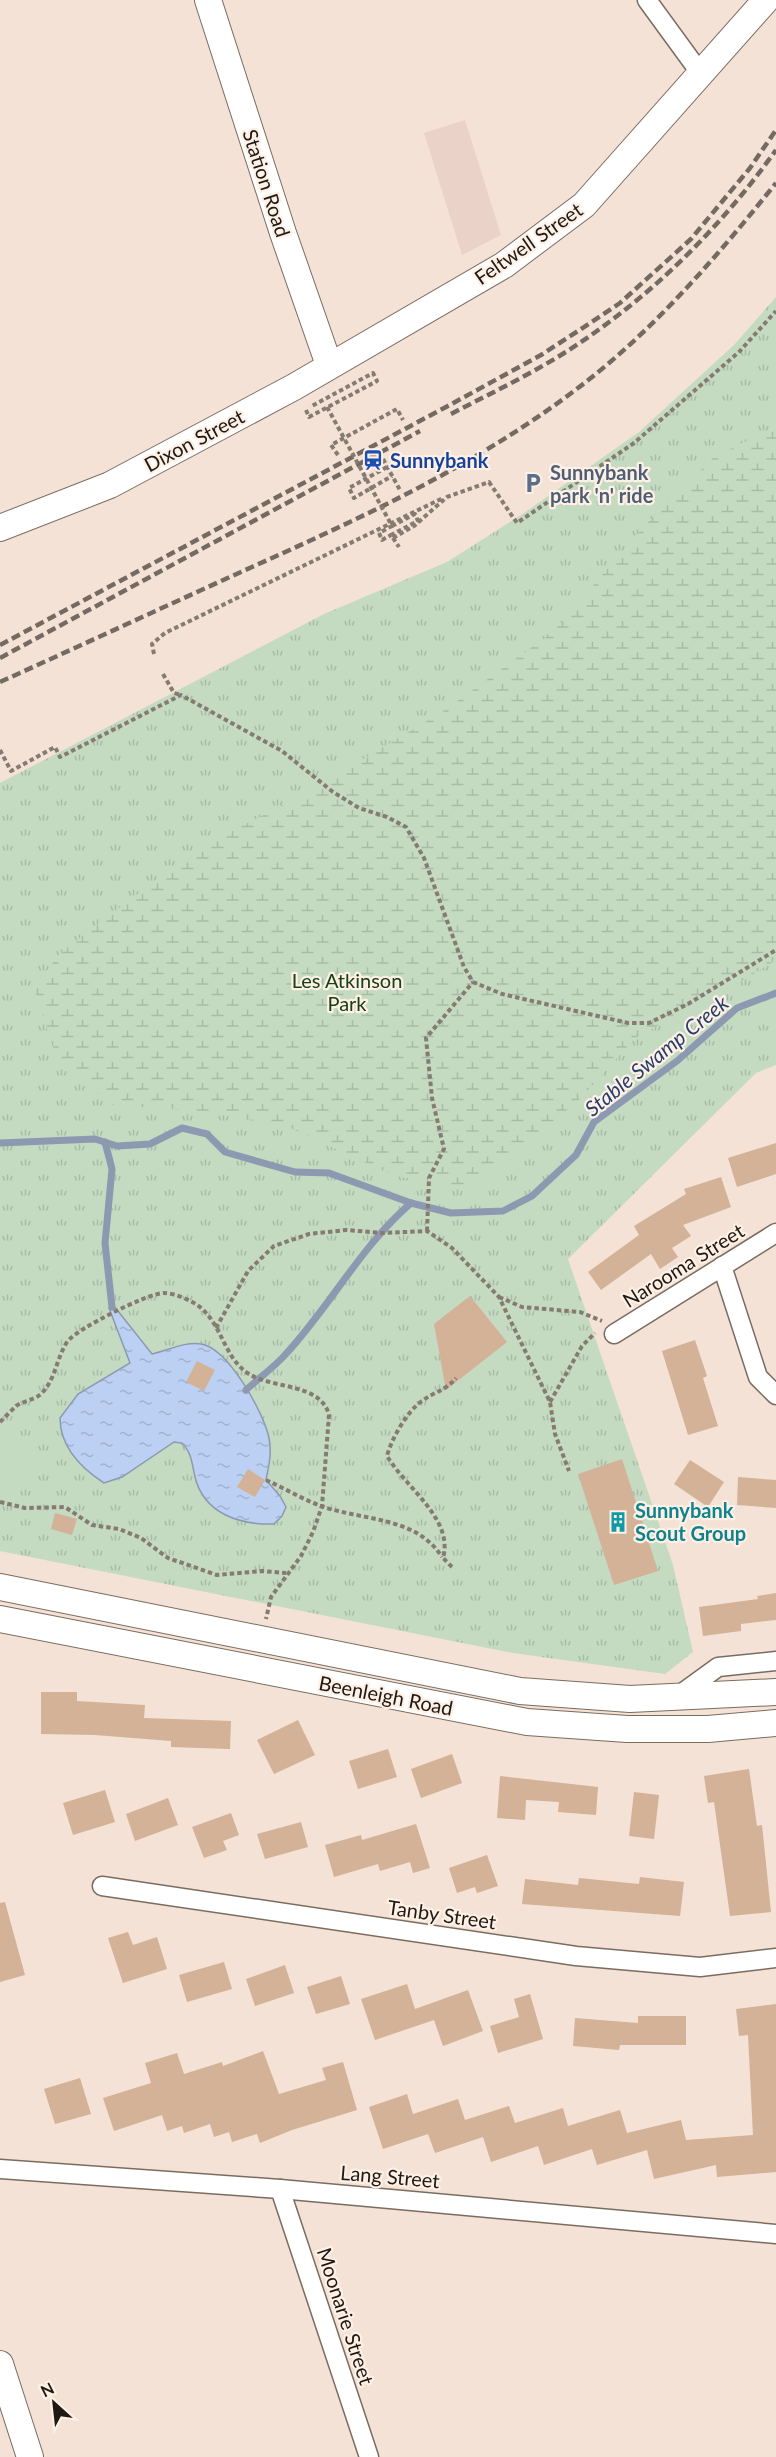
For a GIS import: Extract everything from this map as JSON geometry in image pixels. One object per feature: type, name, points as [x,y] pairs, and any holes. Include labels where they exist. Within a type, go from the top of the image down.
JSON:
[{"type":"main road","name":"Station Road","points":[[208,0],[282,232],[329,365]]},
{"type":"main road","name":"Feltwell Street","points":[[329,365],[504,265],[584,205],[766,0]]},
{"type":"main road","name":"Dixon Street","points":[[0,528],[110,485],[329,365]]},
{"type":"main road","name":"Dixon Street","points":[[0,516],[55,506]]},
{"type":"main road","name":"Beenleigh Road","points":[[0,1587],[520,1691],[630,1699],[675,1699],[776,1692]]},
{"type":"main road","name":"Beenleigh Road","points":[[0,1619],[527,1722],[627,1729],[708,1729],[776,1723]]},
{"type":"main road","points":[[0,2364],[30,2457]]},
{"type":"street","points":[[647,0],[700,74]]},
{"type":"street","name":"Narooma Street","points":[[614,1334],[776,1233]]},
{"type":"street","points":[[722,1266],[758,1377],[776,1395]]},
{"type":"street","points":[[675,1699],[718,1667],[776,1661]]},
{"type":"street","name":"Tanby Street","points":[[102,1886],[576,1956],[700,1967],[776,1958]]},
{"type":"street","name":"Lang Street","points":[[0,2169],[280,2189],[776,2234]]},
{"type":"street","name":"Moonarie Street","points":[[280,2189],[369,2457]]},
{"type":"path","points":[[154,654],[152,644],[175,628],[433,501],[489,482],[517,523],[634,443],[739,352],[776,310]]},
{"type":"path","points":[[306,410],[309,417],[377,381],[373,373],[324,400]]},
{"type":"path","points":[[327,407],[392,526]]},
{"type":"path","points":[[338,455],[331,444],[397,409],[403,420]]},
{"type":"path","points":[[383,459],[401,492]]},
{"type":"path","points":[[387,467],[349,488],[354,498],[392,476]]},
{"type":"path","points":[[392,536],[418,521],[415,514],[379,533],[382,540],[392,536],[414,526],[447,496]]},
{"type":"path","points":[[392,536],[399,547]]},
{"type":"path","points":[[163,674],[174,693],[282,751],[350,803],[406,827],[424,858],[464,968],[474,982],[502,994],[540,1004],[628,1023],[649,1023],[688,1004],[776,950]]},
{"type":"path","points":[[0,750],[11,771],[55,747],[60,757],[181,695]]},
{"type":"path","points":[[427,1231],[429,1178],[444,1149],[432,1098],[426,1038],[474,982]]},
{"type":"path","points":[[216,1329],[248,1271],[274,1246],[309,1234],[346,1230],[382,1233],[427,1231],[452,1248],[499,1297],[550,1402],[555,1434],[569,1472]]},
{"type":"path","points":[[0,1422],[17,1406],[40,1395],[54,1376],[67,1342],[88,1324],[163,1293],[183,1298],[201,1308],[216,1329],[232,1360],[250,1375],[319,1397],[327,1407],[329,1415],[322,1506],[301,1556],[270,1596],[263,1638]]},
{"type":"path","points":[[499,1297],[522,1307],[580,1312],[605,1323],[582,1346],[550,1402]]},
{"type":"path","points":[[443,1558],[446,1538],[440,1523],[387,1456],[398,1430],[421,1401],[446,1390],[456,1378]]},
{"type":"path","points":[[266,1480],[322,1506],[417,1531],[434,1544],[452,1568]]},
{"type":"path","points":[[0,1502],[25,1508],[65,1507],[92,1525],[119,1529],[141,1538],[168,1558],[217,1575],[262,1571],[286,1573]]},
{"type":"shaded area","points":[[465,120],[501,235],[462,255],[424,133]]},
{"type":"green space","name":"Les Atkinson Park","points":[[776,297],[776,1065],[756,1073],[568,1259],[673,1565],[693,1652],[665,1674],[513,1653],[0,1551],[0,783],[324,614],[447,562],[524,513],[639,432],[734,345]]},
{"type":"green space","points":[[776,426],[776,960],[740,982],[635,1038],[578,1101],[470,1188],[395,1176],[288,1127],[200,1111],[113,1105],[59,1066],[34,988],[60,953],[199,847],[298,798],[442,712],[553,632],[647,523],[713,458]]},
{"type":"green space","points":[[5,1436],[36,1460],[12,1490],[0,1480],[0,1443]]},
{"type":"water","points":[[114,1306],[152,1354],[182,1345],[201,1344],[211,1348],[233,1369],[260,1413],[269,1438],[270,1454],[266,1480],[286,1507],[282,1516],[274,1524],[236,1519],[215,1508],[200,1490],[189,1454],[181,1443],[174,1442],[122,1477],[104,1483],[73,1455],[64,1438],[60,1418],[78,1394],[130,1363],[109,1308]]},
{"type":"building","points":[[776,1143],[776,1174],[737,1187],[728,1158]]},
{"type":"building","points":[[721,1177],[731,1207],[683,1225],[691,1236],[672,1248],[678,1257],[660,1269],[651,1254],[601,1290],[588,1272],[639,1235],[634,1226],[686,1194],[684,1189]]},
{"type":"building","points":[[470,1296],[507,1342],[446,1390],[434,1324]]},
{"type":"building","points":[[695,1340],[707,1376],[703,1378],[718,1426],[688,1435],[662,1351]]},
{"type":"building","points":[[197,1361],[215,1370],[204,1391],[186,1382]]},
{"type":"building","name":"Sunnybank Scout Group","points":[[622,1459],[658,1571],[614,1585],[578,1474]]},
{"type":"building","points":[[690,1460],[724,1482],[708,1507],[674,1484]]},
{"type":"building","points":[[248,1469],[265,1480],[255,1497],[237,1487]]},
{"type":"building","points":[[738,1477],[776,1480],[776,1508],[737,1505]]},
{"type":"building","points":[[55,1513],[77,1519],[72,1535],[51,1529]]},
{"type":"building","points":[[776,1593],[776,1620],[741,1624],[741,1631],[703,1636],[699,1607],[758,1599],[757,1596]]},
{"type":"building","points":[[41,1692],[77,1692],[77,1701],[145,1705],[144,1718],[231,1721],[230,1749],[171,1747],[171,1741],[95,1735],[41,1734]]},
{"type":"building","points":[[298,1720],[315,1755],[274,1774],[257,1740]]},
{"type":"building","points":[[388,1749],[397,1777],[358,1789],[349,1761]]},
{"type":"building","points":[[452,1754],[462,1783],[421,1798],[411,1769]]},
{"type":"building","points":[[749,1769],[757,1826],[762,1825],[771,1912],[730,1916],[714,1802],[708,1803],[704,1776]]},
{"type":"building","points":[[500,1776],[598,1787],[596,1815],[558,1812],[559,1802],[526,1800],[525,1820],[497,1818]]},
{"type":"building","points":[[105,1790],[115,1822],[73,1835],[63,1803]]},
{"type":"building","points":[[634,1792],[659,1795],[654,1839],[629,1836]]},
{"type":"building","points":[[168,1798],[178,1825],[135,1841],[126,1814]]},
{"type":"building","points":[[231,1813],[239,1835],[223,1841],[227,1850],[204,1858],[192,1827]]},
{"type":"building","points":[[301,1822],[308,1847],[265,1859],[257,1834]]},
{"type":"building","points":[[416,1824],[430,1868],[413,1873],[410,1862],[380,1871],[378,1864],[334,1877],[325,1845],[361,1835],[362,1840]]},
{"type":"building","points":[[487,1855],[498,1886],[477,1893],[475,1887],[457,1893],[449,1868]]},
{"type":"building","points":[[640,1877],[684,1882],[680,1916],[522,1904],[525,1879],[578,1885],[579,1878],[639,1884]]},
{"type":"building","points":[[5,1902],[25,1975],[0,1982],[0,1903]]},
{"type":"building","points":[[128,1932],[133,1945],[157,1937],[167,1969],[123,1983],[108,1938]]},
{"type":"building","points":[[224,1962],[232,1989],[187,2002],[179,1975]]},
{"type":"building","points":[[285,1965],[294,1993],[255,2006],[246,1979]]},
{"type":"building","points":[[341,1976],[350,2004],[316,2014],[307,1987]]},
{"type":"building","points":[[407,1984],[415,2009],[468,1990],[483,2031],[443,2046],[434,2020],[375,2040],[361,1999]]},
{"type":"building","points":[[530,1994],[543,2039],[498,2053],[490,2026],[519,2017],[514,1999]]},
{"type":"building","points":[[776,2004],[776,2172],[717,2177],[716,2165],[654,2179],[647,2150],[597,2165],[592,2149],[544,2165],[538,2146],[491,2162],[483,2137],[435,2153],[428,2134],[383,2149],[369,2107],[407,2094],[413,2114],[458,2099],[465,2120],[509,2106],[515,2123],[563,2108],[568,2126],[620,2110],[627,2133],[681,2120],[686,2140],[753,2135],[748,2035],[739,2036],[736,2009]]},
{"type":"building","points":[[638,2016],[686,2016],[686,2045],[620,2045],[619,2050],[573,2046],[575,2018],[638,2023]]},
{"type":"building","points":[[263,2051],[279,2094],[326,2080],[322,2068],[343,2062],[357,2110],[292,2130],[260,2143],[257,2134],[232,2142],[229,2132],[214,2137],[210,2124],[184,2133],[182,2126],[167,2131],[162,2115],[114,2131],[103,2098],[151,2083],[145,2063],[177,2053],[184,2074],[222,2062],[223,2066]]},
{"type":"building","points":[[80,2078],[91,2114],[55,2124],[44,2089]]},
{"type":"waterway","name":"Stable Swamp Creek","points":[[0,1143],[95,1139],[117,1146],[150,1144],[182,1128],[207,1134],[225,1152],[295,1172],[329,1173],[411,1203],[451,1213],[503,1211],[532,1196],[576,1155],[594,1122],[677,1061],[737,1008],[776,993]]},
{"type":"waterway","points":[[105,1142],[112,1169],[105,1243],[112,1307]]},
{"type":"waterway","points":[[246,1390],[275,1365],[301,1337],[376,1239],[411,1203]]},
{"type":"railway","points":[[0,645],[446,407],[541,355],[578,331],[620,303],[691,239],[750,168],[776,130]]},
{"type":"railway","points":[[451,414],[514,382],[560,355],[632,304],[709,232],[776,150]]},
{"type":"railway","points":[[0,682],[376,510],[495,445],[570,394],[654,322],[705,268],[776,183]]},
{"type":"railway","points":[[0,658],[420,431]]},
{"type":"place","name":"Sunnybank","points":[[373,460]]},
{"type":"place","name":"Sunnybank park 'n' ride","points":[[533,483]]},
{"type":"place","name":"Sunnybank Scout Group","points":[[618,1522]]}]
